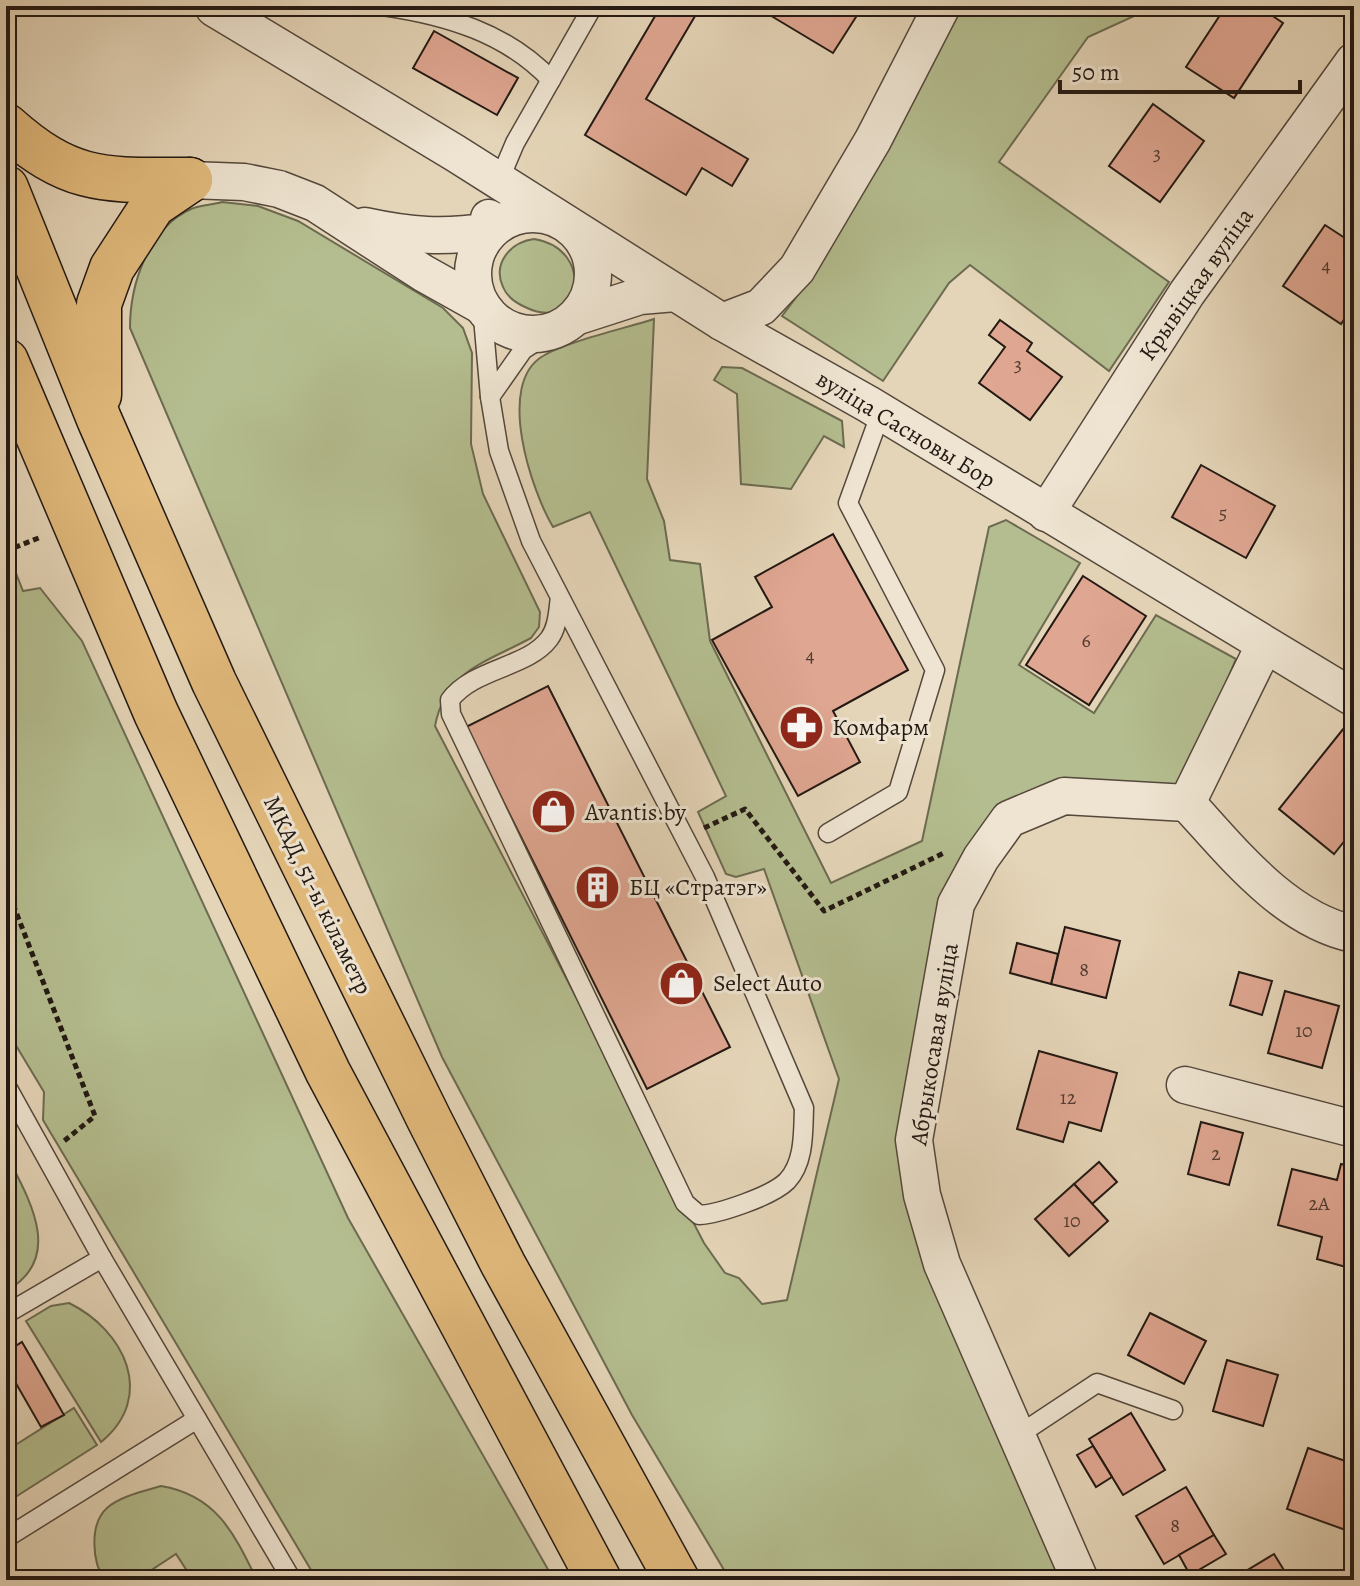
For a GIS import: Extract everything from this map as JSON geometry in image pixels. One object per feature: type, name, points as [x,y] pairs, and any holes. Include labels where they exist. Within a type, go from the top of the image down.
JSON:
[{"type":"highway","points":[[6,126],[33,150],[66,170],[100,178],[190,180]]},
{"type":"highway","points":[[99,419],[99,304],[112,268],[153,205],[190,180]]},
{"type":"highway","name":"МКАД, 51-ы кіламетр","points":[[6,188],[99,419],[214,682],[374,1013],[511,1278],[677,1580]]},
{"type":"highway","points":[[6,361],[156,713],[328,1072],[599,1580]]},
{"type":"street","points":[[722,322],[761,307],[797,269],[873,140],[942,6]]},
{"type":"street","name":"вуліца Сасновы Бор","points":[[214,7],[455,153],[722,322],[881,412],[1354,698]]},
{"type":"street","name":"Крывіцкая вуліца","points":[[1046,513],[1187,293],[1354,61]]},
{"type":"street","points":[[455,153],[487,203],[490,231]]},
{"type":"street","points":[[190,180],[244,182],[279,189],[315,203],[423,273],[482,306]]},
{"type":"street","points":[[564,324],[586,302],[593,268],[588,250],[565,223],[546,215],[526,214],[507,220],[490,231],[479,248],[473,267],[474,287],[482,306],[495,321],[512,331],[533,334],[564,324],[640,296],[675,293]]},
{"type":"street","points":[[347,223],[425,238],[490,231]]},
{"type":"street","points":[[1264,646],[1187,803],[1270,887],[1317,921],[1354,934]]},
{"type":"street","name":"Абрыкосавая вуліца","points":[[1080,1580],[942,1264],[922,1195],[914,1140],[956,904],[981,858],[1009,819],[1064,796],[1187,803]]},
{"type":"street","points":[[1185,1085],[1354,1129]]},
{"type":"lane","points":[[383,6],[423,12],[484,32],[529,56],[551,80]]},
{"type":"lane","points":[[498,183],[515,143],[593,6]]},
{"type":"lane","points":[[482,306],[490,397],[499,451],[512,493],[560,597],[705,877],[804,1108],[803,1148],[787,1180],[713,1214],[699,1215],[685,1203],[451,714],[450,700],[461,686],[536,650],[549,640],[557,624],[560,597]]},
{"type":"lane","points":[[490,397],[523,350],[564,324]]},
{"type":"lane","points":[[828,833],[898,792],[935,670],[848,503],[881,412]]},
{"type":"lane","points":[[6,1085],[102,1258],[292,1580]]},
{"type":"lane","points":[[6,1314],[102,1258]]},
{"type":"lane","points":[[1017,1436],[1097,1383],[1173,1410]]},
{"type":"lane","points":[[6,1538],[197,1419]]},
{"type":"path","points":[[6,517],[16,547]]},
{"type":"path","points":[[6,886],[95,1116],[46,1155]]},
{"type":"green space","points":[[961,6],[1156,6],[1088,37],[999,162],[1169,282],[1109,371],[970,265],[949,283],[883,381],[782,316],[832,243]]},
{"type":"green space","points":[[222,202],[258,206],[298,221],[443,308],[463,328],[472,353],[471,444],[483,494],[540,612],[539,627],[531,638],[483,662],[458,680],[440,707],[435,726],[704,1243],[725,1273],[739,1278],[762,1304],[787,1300],[839,1079],[764,869],[736,877],[726,874],[698,812],[726,796],[590,512],[553,527],[545,511],[522,439],[521,390],[529,370],[553,351],[654,319],[647,479],[664,521],[670,560],[700,564],[710,641],[831,883],[922,841],[989,527],[1006,520],[1080,563],[1019,665],[1094,713],[1156,615],[1236,659],[1180,793],[992,814],[899,1137],[1073,1580],[730,1580],[632,1415],[442,1057],[130,328],[138,276],[163,230],[176,218],[195,208]]},
{"type":"green space","points":[[534,239],[554,246],[567,258],[574,272],[574,287],[569,300],[559,310],[544,313],[525,307],[512,299],[503,287],[500,270],[506,255],[518,244]]},
{"type":"green space","points":[[722,367],[742,368],[842,421],[844,447],[824,436],[791,489],[741,484],[737,394],[714,380]]},
{"type":"green space","points":[[6,548],[23,591],[40,588],[82,641],[348,1218],[554,1580],[317,1580],[43,1120],[44,1092],[6,1029]]},
{"type":"green space","points":[[6,1154],[31,1208],[37,1226],[38,1244],[34,1262],[24,1277],[6,1291]]},
{"type":"green space","points":[[69,1303],[105,1330],[127,1365],[130,1385],[127,1405],[118,1424],[101,1442],[26,1321],[51,1306]]},
{"type":"green space","points":[[74,1408],[97,1445],[6,1503],[6,1451]]},
{"type":"green space","points":[[161,1486],[196,1498],[209,1507],[231,1532],[257,1580],[193,1580],[176,1554],[144,1575],[148,1580],[105,1580],[97,1564],[94,1544],[101,1515],[119,1500]]},
{"type":"building","points":[[661,6],[701,6],[646,99],[748,159],[732,186],[702,168],[686,195],[585,135]]},
{"type":"building","points":[[767,6],[863,6],[833,53],[763,11]]},
{"type":"building","points":[[1226,6],[1258,6],[1283,23],[1234,98],[1186,67]]},
{"type":"building","points":[[434,31],[518,78],[497,115],[413,68]]},
{"type":"building","points":[[1153,104],[1204,141],[1160,202],[1109,166]]},
{"type":"building","points":[[1325,225],[1354,244],[1354,304],[1341,324],[1283,286]]},
{"type":"building","points":[[1000,320],[1032,343],[1027,351],[1062,377],[1030,420],[979,383],[1005,347],[989,335]]},
{"type":"building","points":[[1201,465],[1275,506],[1246,558],[1172,517]]},
{"type":"building","points":[[833,534],[908,670],[833,711],[860,762],[798,796],[712,640],[772,607],[755,577]]},
{"type":"building","points":[[1083,576],[1146,616],[1089,705],[1026,665]]},
{"type":"building","name":"БЦ «Стратэг»","points":[[548,686],[730,1047],[647,1089],[466,727]]},
{"type":"building","points":[[1344,728],[1354,736],[1354,829],[1334,854],[1279,809]]},
{"type":"building","points":[[1065,927],[1120,941],[1106,998],[1051,984]]},
{"type":"building","points":[[1017,943],[1058,954],[1051,984],[1010,973]]},
{"type":"building","points":[[1239,972],[1272,981],[1262,1015],[1230,1005]]},
{"type":"building","points":[[1285,991],[1339,1006],[1322,1068],[1268,1053]]},
{"type":"building","points":[[1039,1051],[1117,1073],[1101,1131],[1069,1122],[1063,1142],[1017,1129]]},
{"type":"building","points":[[1201,1122],[1243,1133],[1229,1185],[1188,1174]]},
{"type":"building","points":[[1099,1162],[1117,1182],[1092,1204],[1074,1184]]},
{"type":"building","points":[[1341,1164],[1354,1167],[1354,1235],[1346,1267],[1317,1259],[1322,1237],[1278,1225],[1292,1169],[1337,1180]]},
{"type":"building","points":[[1074,1184],[1108,1221],[1069,1256],[1035,1219]]},
{"type":"building","points":[[1150,1313],[1206,1341],[1184,1384],[1128,1355]]},
{"type":"building","points":[[22,1342],[64,1415],[41,1427],[6,1366],[6,1352]]},
{"type":"building","points":[[1227,1360],[1278,1375],[1263,1426],[1213,1411]]},
{"type":"building","points":[[1131,1413],[1165,1470],[1123,1495],[1089,1439]]},
{"type":"building","points":[[1093,1446],[1112,1477],[1096,1487],[1077,1455]]},
{"type":"building","points":[[1308,1448],[1354,1464],[1354,1533],[1287,1509]]},
{"type":"building","points":[[1186,1487],[1214,1535],[1164,1564],[1136,1516]]},
{"type":"building","points":[[1214,1535],[1226,1554],[1190,1575],[1179,1555]]},
{"type":"building","points":[[1274,1554],[1290,1580],[1231,1580]]},
{"type":"place","name":"Комфарм","points":[[801,727]]},
{"type":"place","name":"Avantis.by","points":[[554,812]]},
{"type":"place","name":"БЦ «Стратэг»","points":[[598,887]]},
{"type":"place","name":"Select Auto","points":[[682,983]]}]
